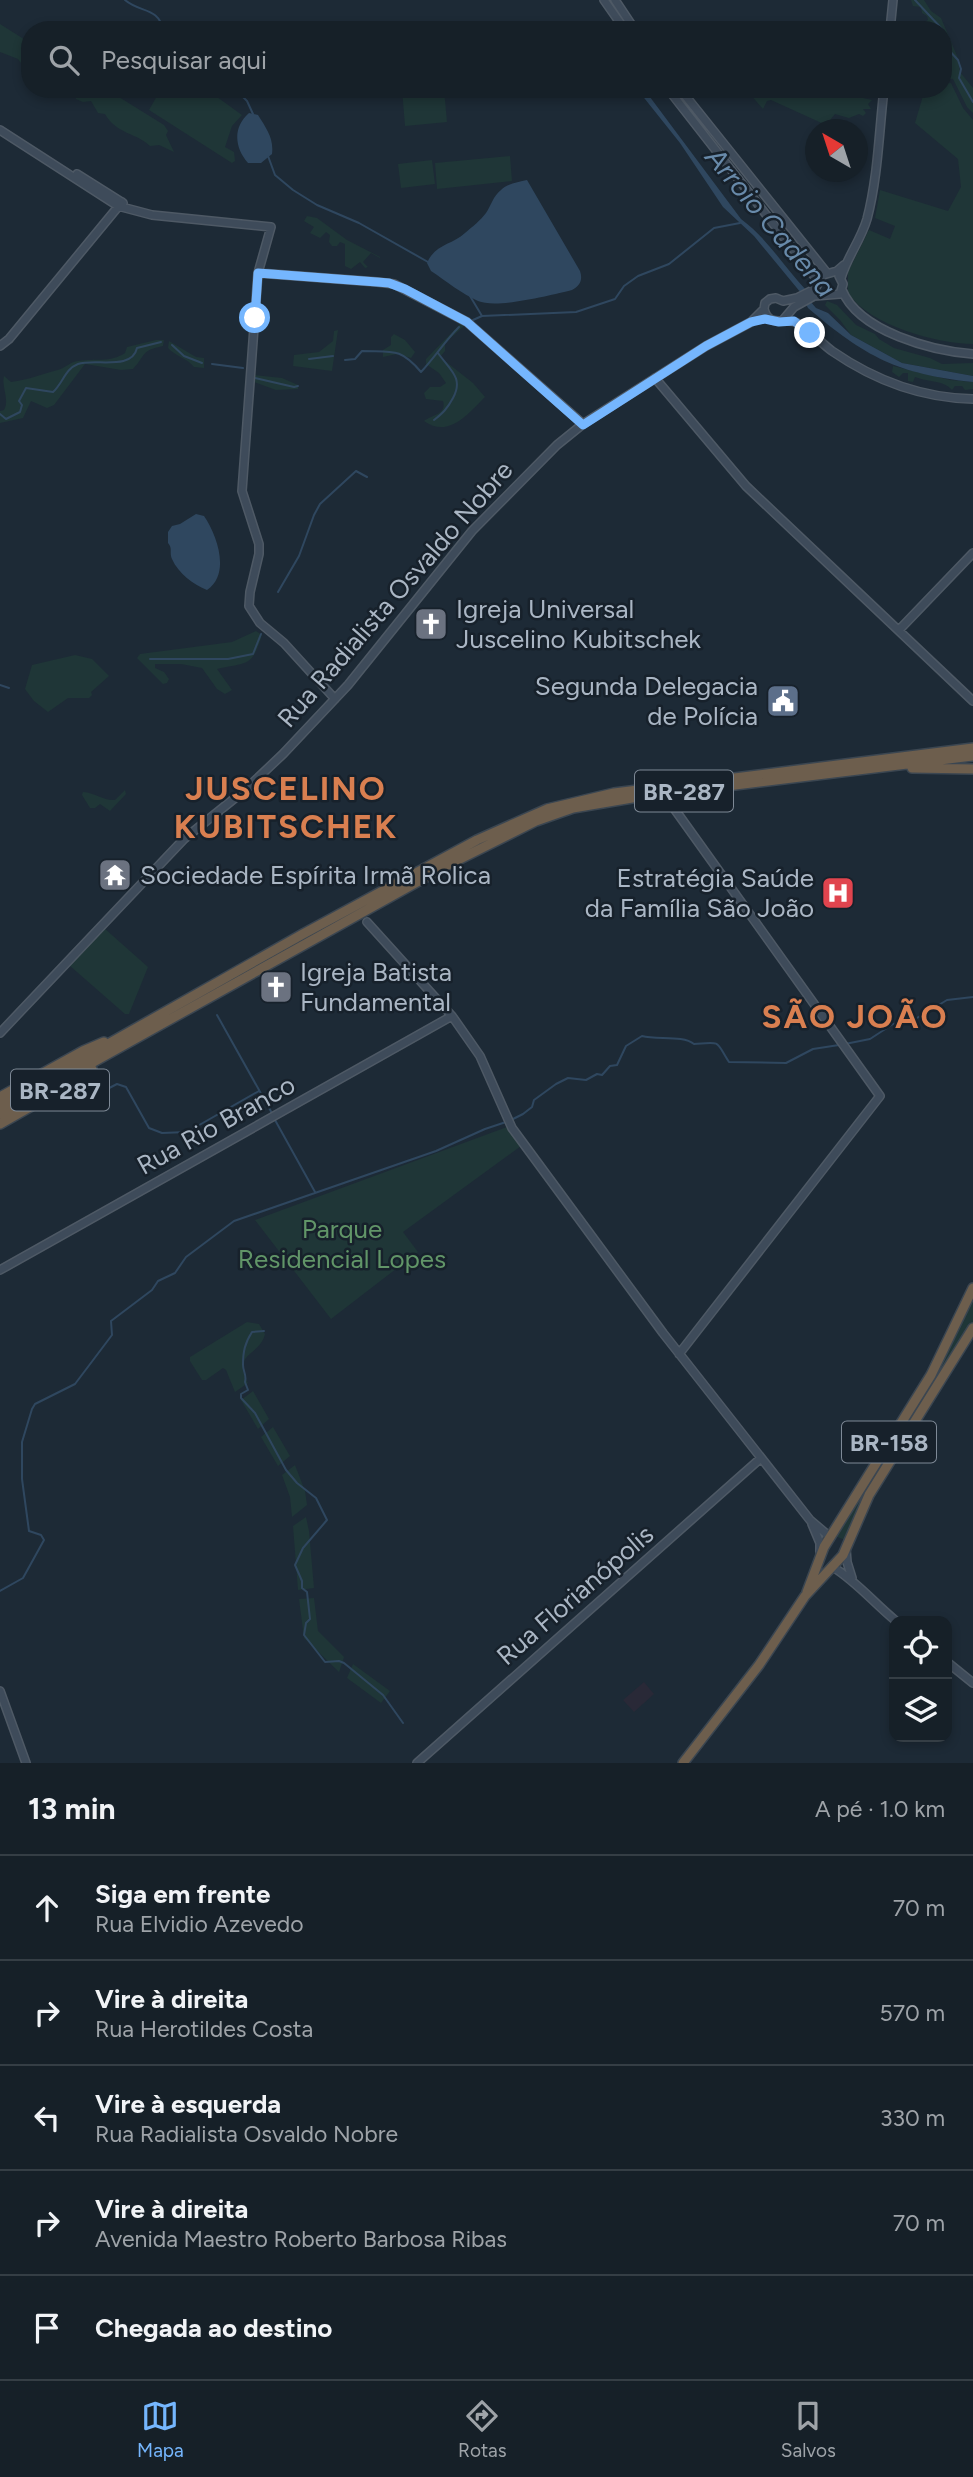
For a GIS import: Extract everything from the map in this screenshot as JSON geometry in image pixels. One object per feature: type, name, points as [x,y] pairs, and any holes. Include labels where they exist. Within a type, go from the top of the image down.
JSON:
[{"type":"highway","name":"BR-287","points":[[0,1114],[294,939],[477,840],[547,809],[614,793],[973,746]]},
{"type":"highway","name":"BR-287","points":[[0,1105],[519,828],[573,808],[663,793],[973,756]]},
{"type":"highway","name":"BR-287","points":[[893,766],[973,769]]},
{"type":"highway","name":"BR-287","points":[[0,1097],[83,1051],[105,1042],[116,1045]]},
{"type":"highway","name":"BR-287","points":[[0,1124],[79,1079],[116,1045]]},
{"type":"highway","name":"BR-158","points":[[805,1597],[820,1553],[932,1375],[973,1288]]},
{"type":"highway","name":"BR-158","points":[[683,1763],[759,1665],[805,1597],[846,1549],[869,1495],[973,1328]]},
{"type":"highway","points":[[830,1537],[840,1540],[846,1549]]},
{"type":"highway","points":[[820,1553],[824,1561],[833,1567]]},
{"type":"street","points":[[604,0],[619,21]]},
{"type":"street","points":[[615,0],[629,21]]},
{"type":"street","points":[[891,21],[893,0]]},
{"type":"street","points":[[675,98],[825,295]]},
{"type":"street","points":[[687,98],[830,273],[841,278]]},
{"type":"street","points":[[883,98],[869,212],[860,237],[844,265],[842,290],[855,310],[899,336],[939,349],[973,354]]},
{"type":"street","points":[[0,128],[131,211],[271,227],[258,273],[243,498],[259,544],[249,600],[251,612],[260,623],[290,650],[335,699]]},
{"type":"street","points":[[0,346],[9,339],[120,204]]},
{"type":"street","points":[[813,294],[818,283],[844,265]]},
{"type":"street","points":[[258,273],[389,283],[405,289],[467,322],[583,425]]},
{"type":"street","points":[[783,320],[798,301],[813,294],[838,295],[842,290]]},
{"type":"street","points":[[798,301],[770,299],[765,303],[764,309],[769,319],[797,322],[855,365],[895,384],[931,395],[973,399]]},
{"type":"street","points":[[783,301],[788,312]]},
{"type":"street","name":"Rua Radialista Osvaldo Nobre","points":[[0,1033],[165,858],[264,774],[335,699],[482,519],[543,457],[583,425],[706,346],[751,322],[764,309]]},
{"type":"street","name":"Rua Radialista Osvaldo Nobre","points":[[751,322],[769,319]]},
{"type":"street","points":[[655,378],[746,486],[973,701]]},
{"type":"street","points":[[899,630],[973,552]]},
{"type":"street","points":[[663,793],[880,1096],[679,1354]]},
{"type":"street","points":[[368,922],[452,1016],[480,1056],[512,1128],[679,1354],[810,1520],[830,1537]]},
{"type":"street","name":"Rua Rio Branco","points":[[0,1270],[452,1016]]},
{"type":"street","name":"Rua Florianópolis","points":[[418,1763],[761,1458]]},
{"type":"street","points":[[810,1520],[820,1543],[820,1553]]},
{"type":"street","points":[[846,1549],[853,1579]]},
{"type":"street","points":[[833,1567],[853,1579],[890,1616]]},
{"type":"street","points":[[952,1666],[973,1683]]},
{"type":"street","points":[[0,1690],[28,1763]]},
{"type":"shaded area","points":[[644,1682],[654,1694],[634,1712],[623,1700]]},
{"type":"green space","points":[[911,0],[924,0],[942,21],[926,21],[927,16],[922,13],[921,7],[913,6]]},
{"type":"green space","points":[[0,24],[21,37],[21,63],[18,59],[0,52]]},
{"type":"green space","points":[[952,44],[960,72],[973,88],[973,113],[967,107],[953,79]]},
{"type":"green space","points":[[952,85],[963,108],[973,120],[973,344],[941,341],[887,323],[858,304],[848,293],[848,272],[869,230],[890,239],[895,226],[875,218],[880,190],[948,211],[961,187],[958,159],[915,123],[922,98],[952,98]]},
{"type":"green space","points":[[120,98],[164,125],[174,152],[159,145],[150,146],[115,126],[105,114],[98,113],[91,101],[76,99]]},
{"type":"green space","points":[[156,98],[218,98],[242,115],[232,126],[225,147],[234,152],[235,161],[232,163],[149,110]]},
{"type":"green space","points":[[403,98],[445,98],[447,122],[405,126]]},
{"type":"green space","points":[[753,98],[872,100],[868,104],[871,109],[863,109],[866,113],[863,116],[859,114],[849,118],[835,114],[831,119],[813,119],[771,100],[767,101],[763,109]]},
{"type":"green space","points":[[510,156],[512,181],[437,189],[435,163]]},
{"type":"green space","points":[[432,160],[435,184],[401,188],[398,164]]},
{"type":"green space","points":[[307,216],[317,218],[347,240],[380,257],[380,258],[371,253],[363,262],[368,267],[365,268],[360,262],[351,269],[345,266],[345,244],[340,242],[337,246],[332,246],[329,242],[330,235],[326,232],[320,238],[310,233],[314,227],[304,221]]},
{"type":"green space","points":[[827,301],[837,305],[856,325],[875,334],[894,348],[942,364],[973,363],[973,376],[902,363],[851,335],[825,305]]},
{"type":"green space","points":[[460,324],[464,326],[445,343],[445,351],[440,357],[473,383],[485,397],[458,422],[450,426],[433,426],[424,421],[443,409],[443,401],[426,399],[424,393],[430,387],[440,387],[446,383],[439,373],[426,364],[426,359]]},
{"type":"green space","points":[[338,330],[332,371],[293,366],[294,355],[319,352],[333,341],[334,331]]},
{"type":"green space","points":[[394,334],[405,340],[415,352],[411,358],[397,354],[383,357],[383,350],[391,345],[391,337]]},
{"type":"green space","points":[[164,340],[163,346],[147,352],[133,369],[121,370],[85,364],[54,405],[47,408],[31,401],[23,418],[0,423],[0,411],[6,406],[4,376],[11,382],[23,380],[75,362],[114,358],[125,353],[127,347]]},
{"type":"green space","points":[[169,341],[196,357],[204,358],[204,368],[194,367],[171,351],[168,348]]},
{"type":"green space","points":[[893,366],[950,380],[973,382],[973,389],[965,390],[962,386],[955,386],[952,390],[940,383],[915,377],[913,382],[908,381],[908,373],[899,377],[892,372]]},
{"type":"green space","points":[[254,375],[282,378],[298,385],[298,389],[276,390],[254,382]]},
{"type":"green space","points":[[256,631],[262,635],[255,653],[247,662],[217,669],[232,690],[225,694],[217,689],[202,668],[181,664],[155,664],[155,668],[164,672],[169,679],[163,684],[137,658],[140,654],[232,642]]},
{"type":"green space","points":[[75,655],[92,659],[109,676],[91,692],[89,698],[68,698],[48,712],[34,701],[25,689],[32,665]]},
{"type":"green space","points":[[125,790],[126,794],[110,811],[100,804],[90,808],[82,795],[83,792],[115,800]]},
{"type":"green space","points":[[104,928],[148,967],[129,1014],[125,1014],[69,965]]},
{"type":"green space","name":"Parque Residencial Lopes","points":[[507,1127],[521,1146],[403,1232],[418,1252],[331,1319],[255,1220]]},
{"type":"green space","points":[[973,1294],[973,1323],[943,1369],[845,1540],[835,1536]]},
{"type":"green space","points":[[247,1322],[259,1324],[265,1334],[258,1347],[245,1360],[243,1366],[248,1383],[235,1392],[223,1368],[202,1380],[190,1357]]},
{"type":"green space","points":[[253,1391],[269,1419],[258,1429],[241,1400]]},
{"type":"green space","points":[[273,1427],[290,1456],[278,1466],[261,1437]]},
{"type":"green space","points":[[295,1465],[305,1491],[307,1505],[292,1517],[290,1497],[282,1475]]},
{"type":"green space","points":[[306,1517],[314,1588],[298,1590],[293,1526]]},
{"type":"green space","points":[[314,1598],[318,1631],[344,1657],[339,1672],[304,1638],[299,1599]]},
{"type":"green space","points":[[353,1664],[390,1691],[381,1703],[347,1678]]},
{"type":"water","name":"Arroio Cadena","points":[[644,98],[651,98],[741,219],[768,244],[806,290],[801,293],[754,236],[723,207],[680,143]]},
{"type":"water","points":[[249,113],[258,115],[272,143],[272,154],[261,163],[248,163],[238,144],[240,124]]},
{"type":"water","points":[[527,180],[580,271],[581,280],[577,287],[524,300],[487,303],[466,295],[431,271],[427,263],[434,252],[460,237],[479,221],[503,188]]},
{"type":"water","name":"Arroio Cadena","points":[[810,301],[816,308],[828,313],[851,335],[902,363],[973,376],[973,382],[947,379],[903,368],[865,351],[808,308],[806,304]]},
{"type":"water","points":[[196,514],[204,516],[209,524],[219,554],[218,574],[207,590],[182,574],[172,559],[168,543],[168,532],[172,526]]},
{"type":"waterway","points":[[125,0],[153,14],[160,21]]},
{"type":"waterway","points":[[915,0],[935,21]]},
{"type":"waterway","points":[[952,53],[961,69],[959,78],[973,102]]},
{"type":"waterway","points":[[244,98],[253,114]]},
{"type":"waterway","points":[[268,156],[275,175],[293,190],[428,262]]},
{"type":"waterway","points":[[473,320],[482,316],[576,312],[615,299],[624,286],[638,276],[669,264],[714,228],[740,223]]},
{"type":"waterway","points":[[470,296],[482,316]]},
{"type":"waterway","points":[[345,360],[355,359],[362,351],[395,352],[407,358],[421,372],[459,327]]},
{"type":"waterway","points":[[0,414],[6,419],[20,412],[22,405],[19,401],[26,388],[53,392],[70,369],[78,364],[120,362],[134,355],[137,348],[161,342]]},
{"type":"waterway","points":[[172,345],[184,356],[202,363]]},
{"type":"waterway","points":[[434,420],[449,405],[457,385],[454,374],[438,353]]},
{"type":"waterway","points":[[309,359],[333,356]]},
{"type":"waterway","points":[[212,364],[243,368]]},
{"type":"waterway","points":[[255,378],[298,386]]},
{"type":"waterway","points":[[278,592],[299,556],[320,504],[356,471],[367,477]]},
{"type":"waterway","points":[[150,659],[228,659],[253,654],[261,634]]},
{"type":"waterway","points":[[0,685],[9,688]]},
{"type":"waterway","points":[[845,1044],[870,1039],[893,1024],[912,1021],[947,1000],[973,997]]},
{"type":"waterway","points":[[217,1015],[273,1115]]},
{"type":"waterway","points":[[511,1120],[532,1107],[534,1100],[568,1078],[586,1080],[597,1074],[602,1075],[610,1066],[617,1065],[626,1046],[642,1036],[683,1040],[694,1044],[714,1043],[729,1062],[786,1063],[813,1049],[839,1045]]},
{"type":"waterway","points":[[84,1101],[117,1084],[126,1087],[149,1128],[162,1133],[187,1132],[259,1091]]},
{"type":"waterway","points":[[275,1120],[315,1192]]},
{"type":"waterway","points":[[0,1591],[23,1578],[44,1540],[41,1535],[29,1531],[22,1479],[22,1442],[32,1409],[35,1404],[75,1384],[112,1335],[111,1321],[152,1290],[158,1281],[175,1273],[186,1257],[234,1221],[436,1151],[506,1122]]},
{"type":"waterway","points":[[264,1331],[252,1332],[246,1344],[243,1365],[248,1390],[241,1394],[241,1398],[255,1413],[286,1470],[316,1498],[327,1520],[303,1548],[295,1565],[302,1588],[307,1592],[310,1619],[306,1623],[304,1635],[325,1662],[344,1663],[383,1695],[403,1723]]},
{"type":"place","name":"Igreja Universal Juscelino Kubitschek","points":[[431,624]]},
{"type":"place","name":"Segunda Delegacia de Polícia","points":[[783,701]]},
{"type":"place","name":"Sociedade Espírita Irmã Rolica","points":[[115,875]]},
{"type":"place","name":"Estratégia Saúde da Família São João","points":[[838,893]]},
{"type":"place","name":"Igreja Batista Fundamental","points":[[276,987]]},
{"type":"district","name":"JUSCELINO KUBITSCHEK","points":[[286,807]]},
{"type":"district","name":"SÃO JOÃO","points":[[855,1016]]},
{"type":"route","points":[[255,318],[258,273],[394,284],[467,322],[583,425],[706,346],[751,322],[765,319],[774,322],[789,320],[810,333]]}]
